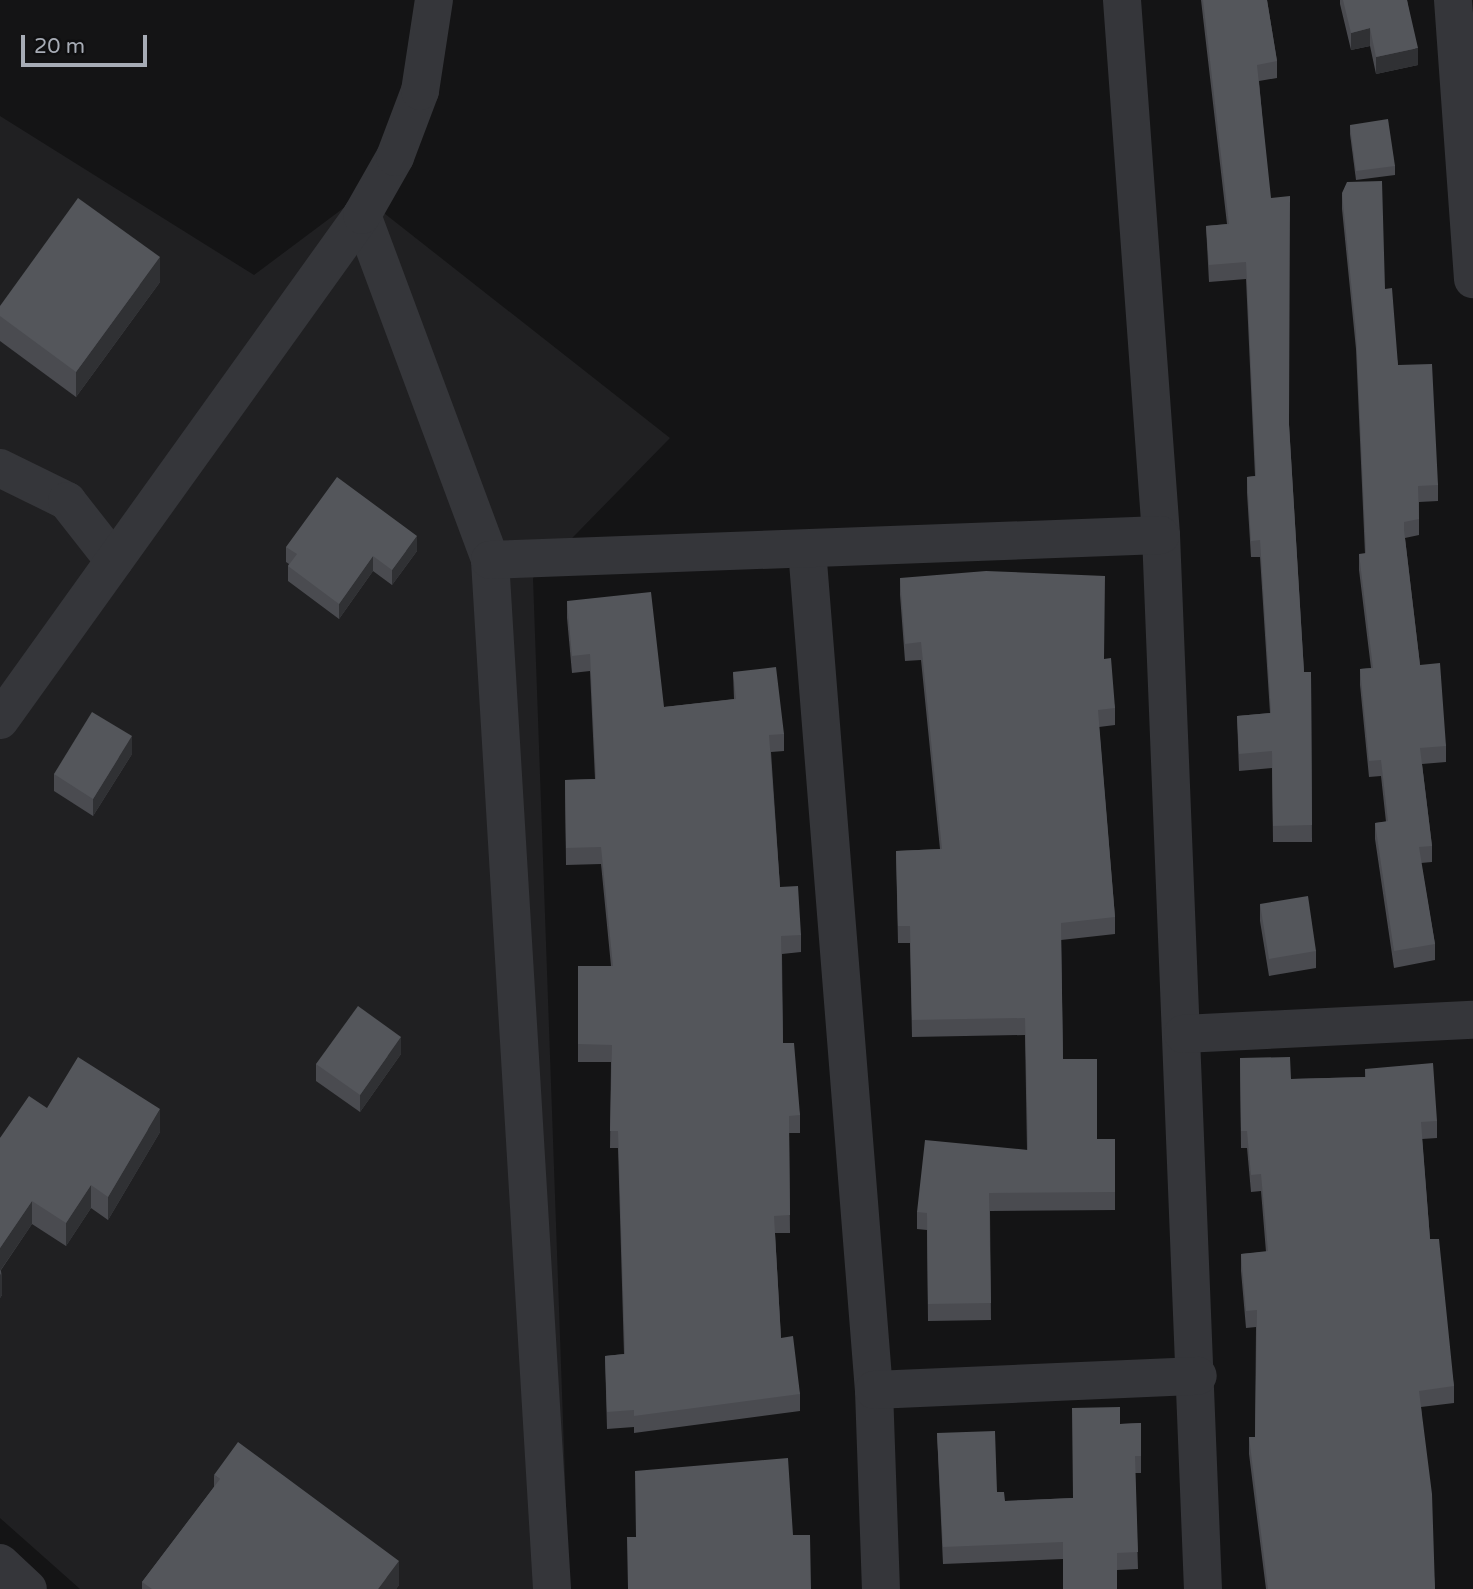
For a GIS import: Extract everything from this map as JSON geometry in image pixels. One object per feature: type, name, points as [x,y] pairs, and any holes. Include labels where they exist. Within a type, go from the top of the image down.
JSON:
[{"type":"street","points":[[0,720],[362,215],[395,157],[420,90],[433,0]]},
{"type":"street","points":[[1122,0],[1161,535],[1198,1376],[1203,1589]]},
{"type":"street","points":[[1453,0],[1473,279]]},
{"type":"street","points":[[362,215],[490,560],[552,1589]]},
{"type":"street","points":[[0,468],[67,500],[114,561]]},
{"type":"street","points":[[490,560],[1161,535]]},
{"type":"street","points":[[807,548],[874,1390],[881,1589]]},
{"type":"street","points":[[1182,1034],[1473,1020]]},
{"type":"street","points":[[874,1390],[1198,1376]]},
{"type":"street","points":[[0,1563],[27,1589]]},
{"type":"shaded area","points":[[0,116],[254,275],[361,195],[670,438],[533,578],[569,1589],[80,1589],[0,1518]]},
{"type":"building","points":[[1203,0],[1267,0],[1277,61],[1257,65],[1271,198],[1290,196],[1289,424],[1304,672],[1311,672],[1312,825],[1273,826],[1272,751],[1239,754],[1237,716],[1271,713],[1260,540],[1251,541],[1247,477],[1256,476],[1246,262],[1209,265],[1206,226],[1229,224]]},
{"type":"building","points":[[1343,0],[1407,0],[1418,48],[1376,57],[1370,28],[1351,33]]},
{"type":"building","points":[[1388,119],[1395,166],[1356,171],[1350,125]]},
{"type":"building","points":[[1382,181],[1385,289],[1392,288],[1398,365],[1432,364],[1438,485],[1418,486],[1419,519],[1404,522],[1404,530],[1420,665],[1440,663],[1446,746],[1420,748],[1432,846],[1419,847],[1435,944],[1394,951],[1375,823],[1388,821],[1381,760],[1369,761],[1360,669],[1373,668],[1359,554],[1366,553],[1356,332],[1342,193],[1347,182]]},
{"type":"building","points":[[78,198],[160,257],[76,372],[0,316],[0,306]]},
{"type":"building","points":[[337,477],[417,536],[392,570],[373,556],[339,604],[288,566],[297,554],[286,547]]},
{"type":"building","points":[[986,571],[1105,576],[1104,659],[1111,658],[1115,708],[1098,710],[1115,917],[1061,923],[1063,1059],[1097,1059],[1097,1139],[1115,1139],[1115,1192],[989,1193],[991,1303],[928,1304],[927,1213],[917,1212],[925,1140],[1028,1150],[1025,1018],[912,1020],[910,926],[898,926],[896,851],[942,849],[921,642],[905,644],[900,578]]},
{"type":"building","points":[[651,592],[664,707],[736,699],[733,672],[776,667],[784,734],[769,735],[780,887],[798,886],[801,935],[781,936],[783,1043],[794,1043],[800,1115],[789,1116],[790,1215],[774,1216],[781,1338],[793,1336],[800,1394],[634,1416],[634,1410],[607,1412],[605,1356],[625,1354],[618,1131],[610,1131],[612,1045],[578,1044],[578,966],[613,966],[601,847],[566,848],[565,780],[596,779],[590,654],[572,656],[567,601]]},
{"type":"building","points":[[92,712],[132,736],[93,799],[54,774]]},
{"type":"building","points":[[1308,896],[1316,951],[1269,959],[1260,904]]},
{"type":"building","points":[[358,1006],[401,1037],[360,1095],[316,1064]]},
{"type":"building","points":[[78,1057],[160,1109],[108,1197],[91,1185],[66,1223],[32,1201],[0,1248],[0,1138],[29,1096],[47,1108]]},
{"type":"building","points":[[1290,1057],[1291,1079],[1366,1077],[1365,1069],[1433,1063],[1437,1121],[1421,1122],[1430,1239],[1439,1239],[1454,1386],[1419,1391],[1432,1494],[1435,1589],[1268,1589],[1249,1437],[1255,1437],[1257,1310],[1246,1311],[1241,1254],[1268,1251],[1261,1174],[1251,1175],[1247,1131],[1241,1131],[1240,1058]]},
{"type":"building","points":[[1120,1407],[1120,1424],[1141,1423],[1141,1456],[1135,1456],[1138,1552],[1117,1553],[1117,1589],[1063,1589],[1063,1542],[943,1547],[937,1433],[995,1431],[997,1492],[1004,1492],[1005,1501],[1073,1498],[1072,1408]]},
{"type":"building","points":[[238,1442],[399,1561],[378,1589],[152,1589],[142,1582],[220,1479],[214,1475]]},
{"type":"building","points":[[788,1458],[793,1535],[810,1535],[811,1589],[628,1589],[627,1537],[636,1537],[635,1471]]}]
